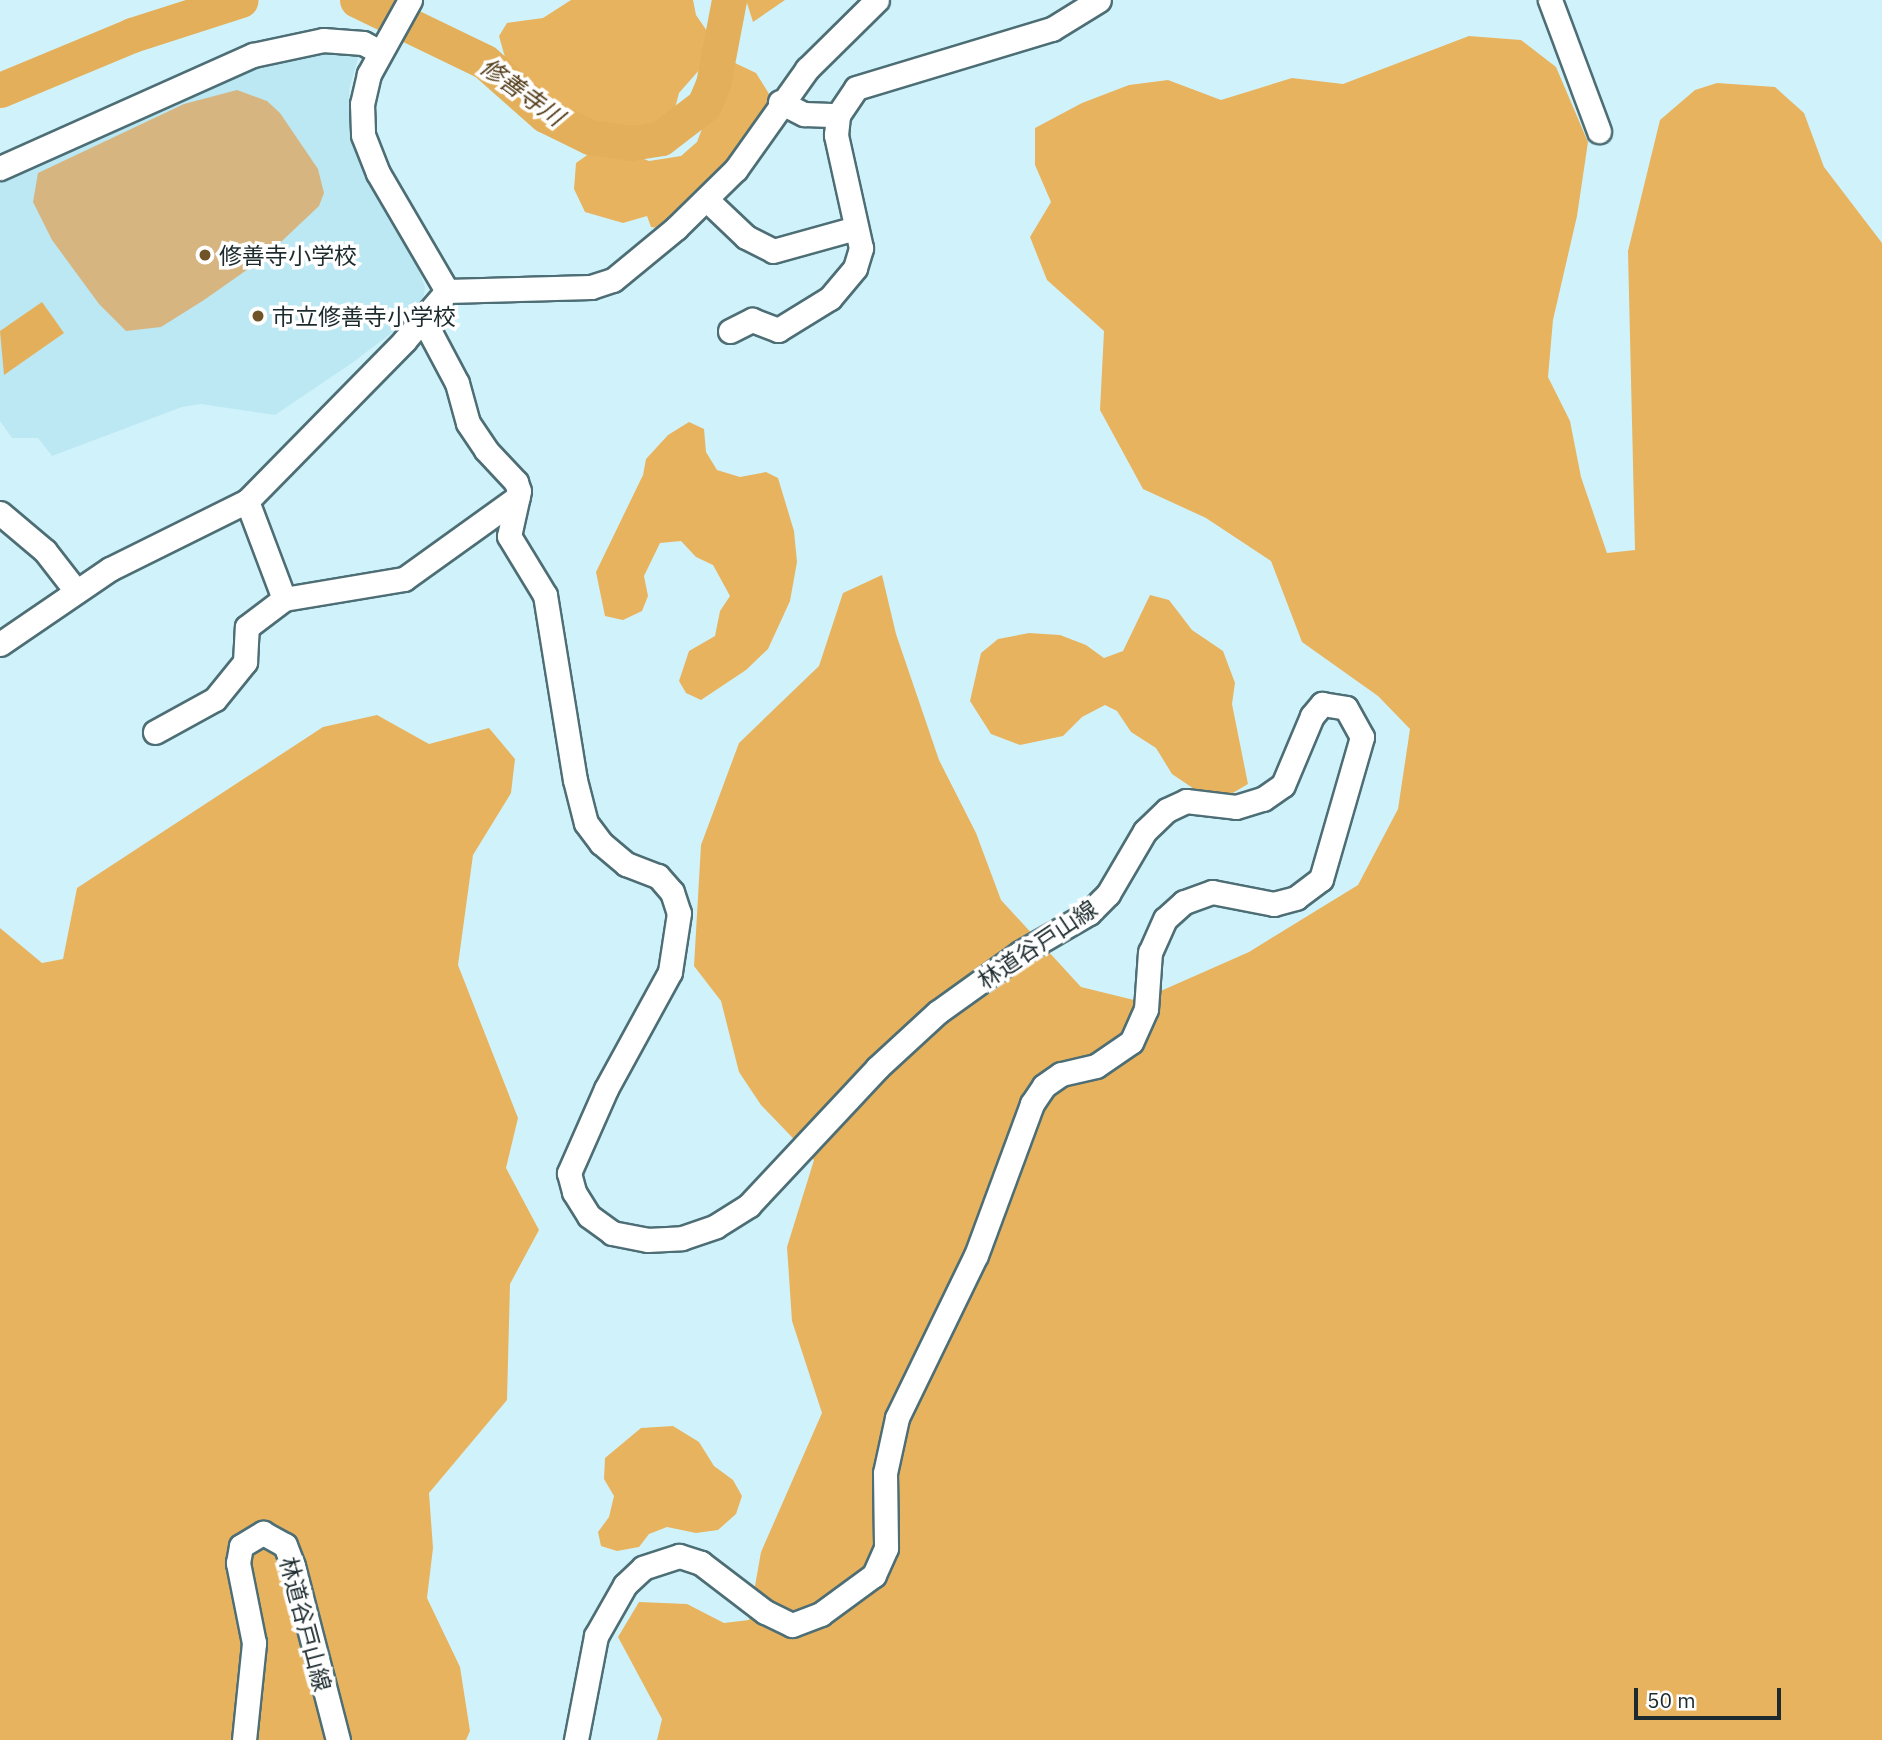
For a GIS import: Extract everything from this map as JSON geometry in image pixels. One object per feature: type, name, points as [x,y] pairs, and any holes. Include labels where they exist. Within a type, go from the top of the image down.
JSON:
[{"type":"street","points":[[410,0],[383,47],[362,104],[363,135],[378,173],[447,291]]},
{"type":"street","points":[[0,644],[76,591],[144,550],[247,501],[423,320],[447,291],[601,285],[631,266],[736,169],[780,102],[877,0]]},
{"type":"street","points":[[730,331],[752,320],[778,330],[830,298],[860,257],[836,135],[838,115],[856,88],[1052,29],[1099,0]]},
{"type":"street","points":[[1550,0],[1599,131]]},
{"type":"street","points":[[0,168],[253,55],[323,40],[383,47]]},
{"type":"street","points":[[780,102],[804,114],[838,115]]},
{"type":"street","points":[[706,199],[746,237],[773,251],[856,228]]},
{"type":"street","points":[[155,733],[215,699],[245,662],[247,627],[284,599],[404,579],[518,497],[516,482],[486,450],[468,423],[457,383],[423,320]]},
{"type":"street","name":"林道谷戸山線","points":[[518,497],[509,536],[545,595],[575,780],[586,823],[601,843],[626,864],[658,876],[672,892],[679,914],[670,972],[606,1089],[569,1173],[574,1192],[589,1216],[612,1233],[647,1240],[682,1238],[727,1219],[749,1205],[877,1068],[937,1012],[1020,953],[1089,912],[1108,894],[1145,831],[1167,810],[1186,802],[1236,807],[1263,799],[1283,785],[1312,716],[1322,704],[1346,708],[1362,737],[1325,868],[1310,891],[1274,904],[1212,892],[1184,902],[1165,919],[1150,952],[1146,1009],[1131,1042],[1096,1066],[1061,1074],[1044,1086],[1032,1104],[976,1255],[894,1427],[885,1473],[886,1548],[874,1574],[821,1614],[792,1625],[765,1612],[701,1563],[679,1556],[643,1569],[619,1593],[596,1636],[576,1740]]},
{"type":"street","points":[[247,501],[284,599]]},
{"type":"street","points":[[0,513],[45,551],[76,591]]},
{"type":"street","name":"林道谷戸山線","points":[[244,1740],[254,1643],[238,1563],[241,1546],[263,1533],[285,1545],[293,1566],[338,1740]]},
{"type":"shaded area","points":[[571,0],[693,0],[696,15],[709,34],[708,60],[679,93],[673,116],[626,132],[578,121],[535,91],[506,61],[499,36],[507,23],[543,18]]},
{"type":"shaded area","points":[[746,0],[785,0],[753,22]]},
{"type":"shaded area","points":[[1469,36],[1521,40],[1556,67],[1588,142],[1577,216],[1553,320],[1548,377],[1570,421],[1581,477],[1607,553],[1635,550],[1628,251],[1660,120],[1695,90],[1717,83],[1775,87],[1804,113],[1824,167],[1882,243],[1882,1740],[657,1740],[662,1719],[618,1637],[639,1602],[687,1604],[724,1623],[749,1620],[761,1552],[822,1413],[792,1321],[787,1247],[814,1160],[761,1105],[739,1072],[721,1001],[694,966],[701,845],[739,743],[819,666],[843,593],[882,575],[896,634],[939,760],[976,833],[1001,900],[1081,987],[1138,1001],[1249,952],[1358,885],[1398,809],[1410,729],[1378,696],[1302,642],[1271,561],[1206,518],[1143,489],[1100,410],[1104,331],[1047,280],[1030,237],[1051,202],[1035,165],[1035,128],[1082,103],[1129,85],[1168,80],[1221,100],[1292,78],[1343,84]]},
{"type":"shaded area","name":"修善寺小学校","points":[[323,44],[359,55],[349,90],[353,142],[418,268],[425,287],[423,300],[397,329],[275,415],[201,404],[182,407],[52,456],[38,438],[12,438],[0,421],[0,173],[224,74]]},
{"type":"shaded area","points":[[733,62],[756,73],[771,97],[745,146],[666,229],[651,227],[647,216],[623,223],[585,212],[574,189],[576,163],[590,153],[623,151],[649,161],[681,156],[697,142],[705,121],[723,95]]},
{"type":"shaded area","points":[[237,90],[267,101],[280,113],[318,169],[324,193],[319,206],[264,258],[204,300],[161,327],[126,331],[99,304],[52,240],[33,202],[38,173],[184,104]]},
{"type":"shaded area","points":[[42,302],[64,333],[4,375],[0,331]]},
{"type":"shaded area","points":[[689,422],[704,429],[706,452],[717,470],[740,477],[766,472],[778,478],[794,531],[797,562],[790,601],[768,649],[746,670],[701,700],[686,693],[679,681],[689,651],[715,636],[720,611],[730,596],[713,565],[696,557],[681,541],[660,543],[644,576],[648,596],[642,611],[623,620],[605,616],[596,572],[643,475],[646,459],[668,435]]},
{"type":"shaded area","points":[[1150,595],[1169,600],[1192,630],[1223,651],[1235,683],[1232,704],[1248,784],[1226,797],[1203,795],[1172,774],[1156,748],[1131,732],[1117,711],[1105,705],[1082,717],[1063,736],[1020,745],[991,734],[970,701],[981,653],[998,639],[1029,633],[1060,635],[1086,645],[1104,658],[1123,651]]},
{"type":"shaded area","points":[[377,715],[429,744],[489,728],[515,759],[511,793],[473,855],[458,965],[518,1118],[506,1168],[539,1230],[510,1284],[507,1400],[429,1493],[433,1548],[427,1598],[460,1667],[470,1731],[466,1740],[0,1740],[0,928],[42,963],[63,959],[77,888],[323,727]]},
{"type":"shaded area","points":[[673,1426],[699,1442],[714,1466],[733,1480],[742,1496],[736,1514],[718,1530],[696,1533],[667,1527],[649,1534],[639,1547],[617,1551],[601,1546],[598,1532],[609,1517],[614,1496],[604,1479],[605,1458],[641,1428]]},
{"type":"waterway","name":"修善寺川","points":[[0,90],[132,35],[241,0]]},
{"type":"waterway","name":"修善寺川","points":[[357,0],[485,62],[545,115],[590,137],[631,143],[661,138],[704,105],[713,84],[729,0]]},
{"type":"place","name":"修善寺小学校","points":[[205,255]]},
{"type":"place","name":"市立修善寺小学校","points":[[258,316]]}]
